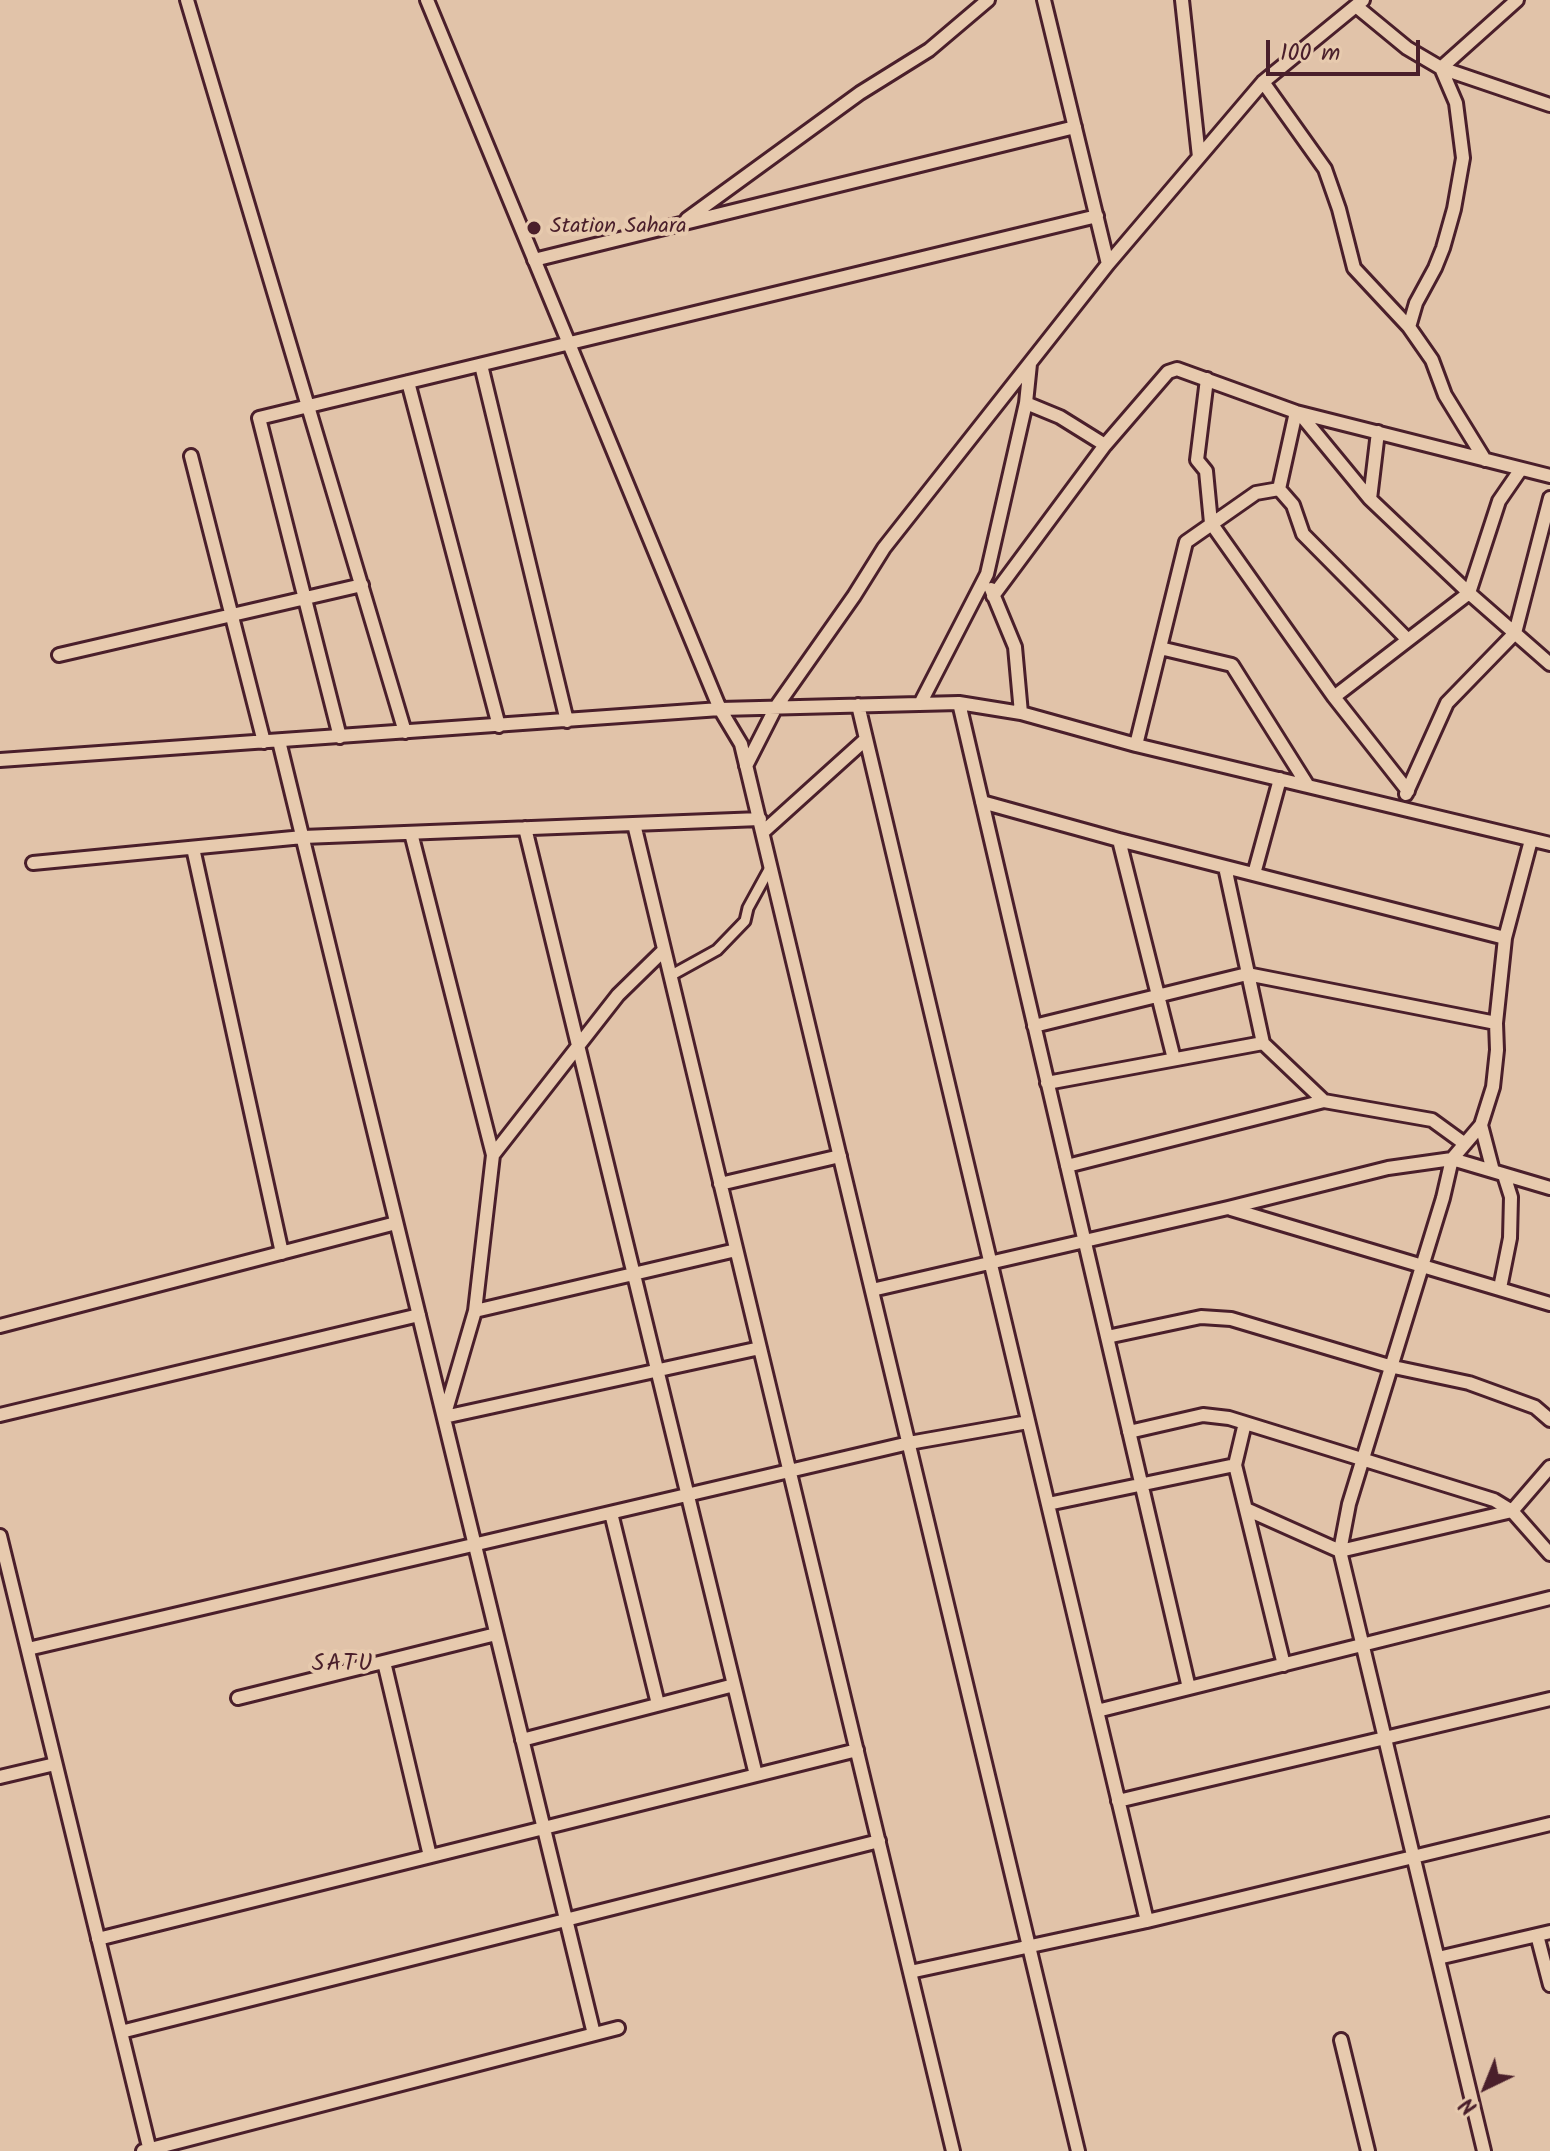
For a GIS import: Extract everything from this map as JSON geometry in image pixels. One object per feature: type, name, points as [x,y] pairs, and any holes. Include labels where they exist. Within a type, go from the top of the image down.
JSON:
[{"type":"street","points":[[187,0],[405,732]]},
{"type":"street","points":[[427,0],[720,709],[741,744],[1078,2151]]},
{"type":"street","points":[[681,223],[860,93],[929,50],[988,0]]},
{"type":"street","points":[[1044,0],[1108,264]]},
{"type":"street","points":[[1182,0],[1199,157]]},
{"type":"street","points":[[1441,68],[1517,0]]},
{"type":"street","points":[[746,766],[776,707],[889,540],[1108,264],[1263,82],[1359,3],[1407,48],[1441,68],[1550,105]]},
{"type":"street","points":[[1409,327],[1416,303],[1443,248],[1463,158],[1456,103],[1441,68]]},
{"type":"street","points":[[1263,82],[1325,169],[1354,268],[1409,327],[1432,360],[1445,395],[1485,460]]},
{"type":"street","points":[[534,260],[1075,127]]},
{"type":"street","points":[[340,737],[259,418],[1097,216]]},
{"type":"street","points":[[920,704],[987,574],[1026,403],[1031,361]]},
{"type":"street","points":[[481,365],[567,721]]},
{"type":"street","points":[[993,596],[1105,445],[1168,372],[1177,369],[1298,413],[1550,476]]},
{"type":"street","points":[[1207,379],[1197,460],[1206,471],[1211,523],[1334,697],[1408,791]]},
{"type":"street","points":[[408,382],[499,726]]},
{"type":"street","points":[[1026,403],[1060,417],[1105,445]]},
{"type":"street","points":[[1279,489],[1298,413]]},
{"type":"street","points":[[1298,413],[1370,499],[1550,664]]},
{"type":"street","points":[[1370,499],[1378,432]]},
{"type":"street","points":[[191,456],[264,742]]},
{"type":"street","points":[[1334,697],[1469,593],[1499,501],[1521,469]]},
{"type":"street","points":[[1136,745],[1186,542],[1256,493],[1279,489]]},
{"type":"street","points":[[1279,489],[1293,505],[1303,534],[1408,640]]},
{"type":"street","points":[[1400,808],[1447,703],[1515,633],[1550,498]]},
{"type":"street","points":[[987,574],[1015,647],[1021,713]]},
{"type":"street","points":[[59,655],[362,585]]},
{"type":"street","points":[[1160,648],[1232,665],[1308,786]]},
{"type":"street","points":[[959,703],[1189,1688]]},
{"type":"street","points":[[0,760],[720,709],[959,703],[1021,713],[1136,745],[1550,844]]},
{"type":"street","points":[[858,705],[1147,1921]]},
{"type":"street","points":[[33,863],[303,837],[634,824],[761,825],[866,739]]},
{"type":"street","points":[[279,741],[594,2034]]},
{"type":"street","points":[[1254,874],[1280,779]]},
{"type":"street","points":[[982,802],[1505,938]]},
{"type":"street","points":[[634,824],[953,2151]]},
{"type":"street","points":[[525,828],[756,1775]]},
{"type":"street","points":[[411,833],[493,1155],[475,1311],[444,1417]]},
{"type":"street","points":[[1119,840],[1174,1059]]},
{"type":"street","points":[[1484,2151],[1340,1551],[1349,1504],[1389,1366],[1423,1265],[1452,1159],[1481,1125],[1493,1087],[1505,938],[1531,840]]},
{"type":"street","points":[[193,848],[282,1253]]},
{"type":"street","points":[[670,976],[717,950],[745,921],[748,908],[771,866]]},
{"type":"street","points":[[1225,867],[1263,1043],[1324,1101]]},
{"type":"street","points":[[493,1155],[618,995],[664,950]]},
{"type":"street","points":[[1034,1026],[1247,974],[1496,1023]]},
{"type":"street","points":[[1047,1083],[1263,1043]]},
{"type":"street","points":[[1067,1166],[1324,1101],[1432,1120],[1465,1144]]},
{"type":"street","points":[[1481,1125],[1498,1173],[1511,1197],[1510,1238],[1500,1288]]},
{"type":"street","points":[[720,1184],[840,1156]]},
{"type":"street","points":[[872,1290],[1388,1168],[1452,1159],[1550,1188]]},
{"type":"street","points":[[1228,1208],[1550,1304]]},
{"type":"street","points":[[0,1326],[396,1223]]},
{"type":"street","points":[[475,1311],[736,1250]]},
{"type":"street","points":[[0,1415],[419,1315]]},
{"type":"street","points":[[1107,1337],[1201,1317],[1231,1319],[1389,1366],[1469,1383],[1535,1407],[1550,1420]]},
{"type":"street","points":[[444,1417],[760,1348]]},
{"type":"street","points":[[1129,1432],[1203,1415],[1229,1418],[1494,1500],[1512,1511],[1550,1554]]},
{"type":"street","points":[[28,1649],[909,1443],[1028,1422]]},
{"type":"street","points":[[1245,1423],[1235,1465],[1284,1665]]},
{"type":"street","points":[[1048,1504],[1235,1465]]},
{"type":"street","points":[[1246,1509],[1340,1551],[1512,1511],[1550,1467]]},
{"type":"street","points":[[611,1513],[658,1704]]},
{"type":"street","points":[[0,1536],[147,2150],[618,2028]]},
{"type":"street","points":[[1097,1711],[1550,1598]]},
{"type":"street","points":[[238,1698],[496,1634]]},
{"type":"street","points":[[384,1662],[430,1856]]},
{"type":"street","points":[[522,1740],[734,1685]]},
{"type":"street","points":[[1118,1801],[1550,1699]]},
{"type":"street","points":[[98,1939],[857,1750]]},
{"type":"street","points":[[0,1777],[55,1764]]},
{"type":"street","points":[[910,1972],[1147,1921],[1550,1824]]},
{"type":"street","points":[[121,2032],[879,1841]]},
{"type":"street","points":[[1438,1958],[1544,1934],[1550,1985]]},
{"type":"street","points":[[1341,2040],[1368,2151]]},
{"type":"place","name":"Station Sahara","points":[[534,228]]},
{"type":"district","name":"SATU","points":[[343,1666]]}]
